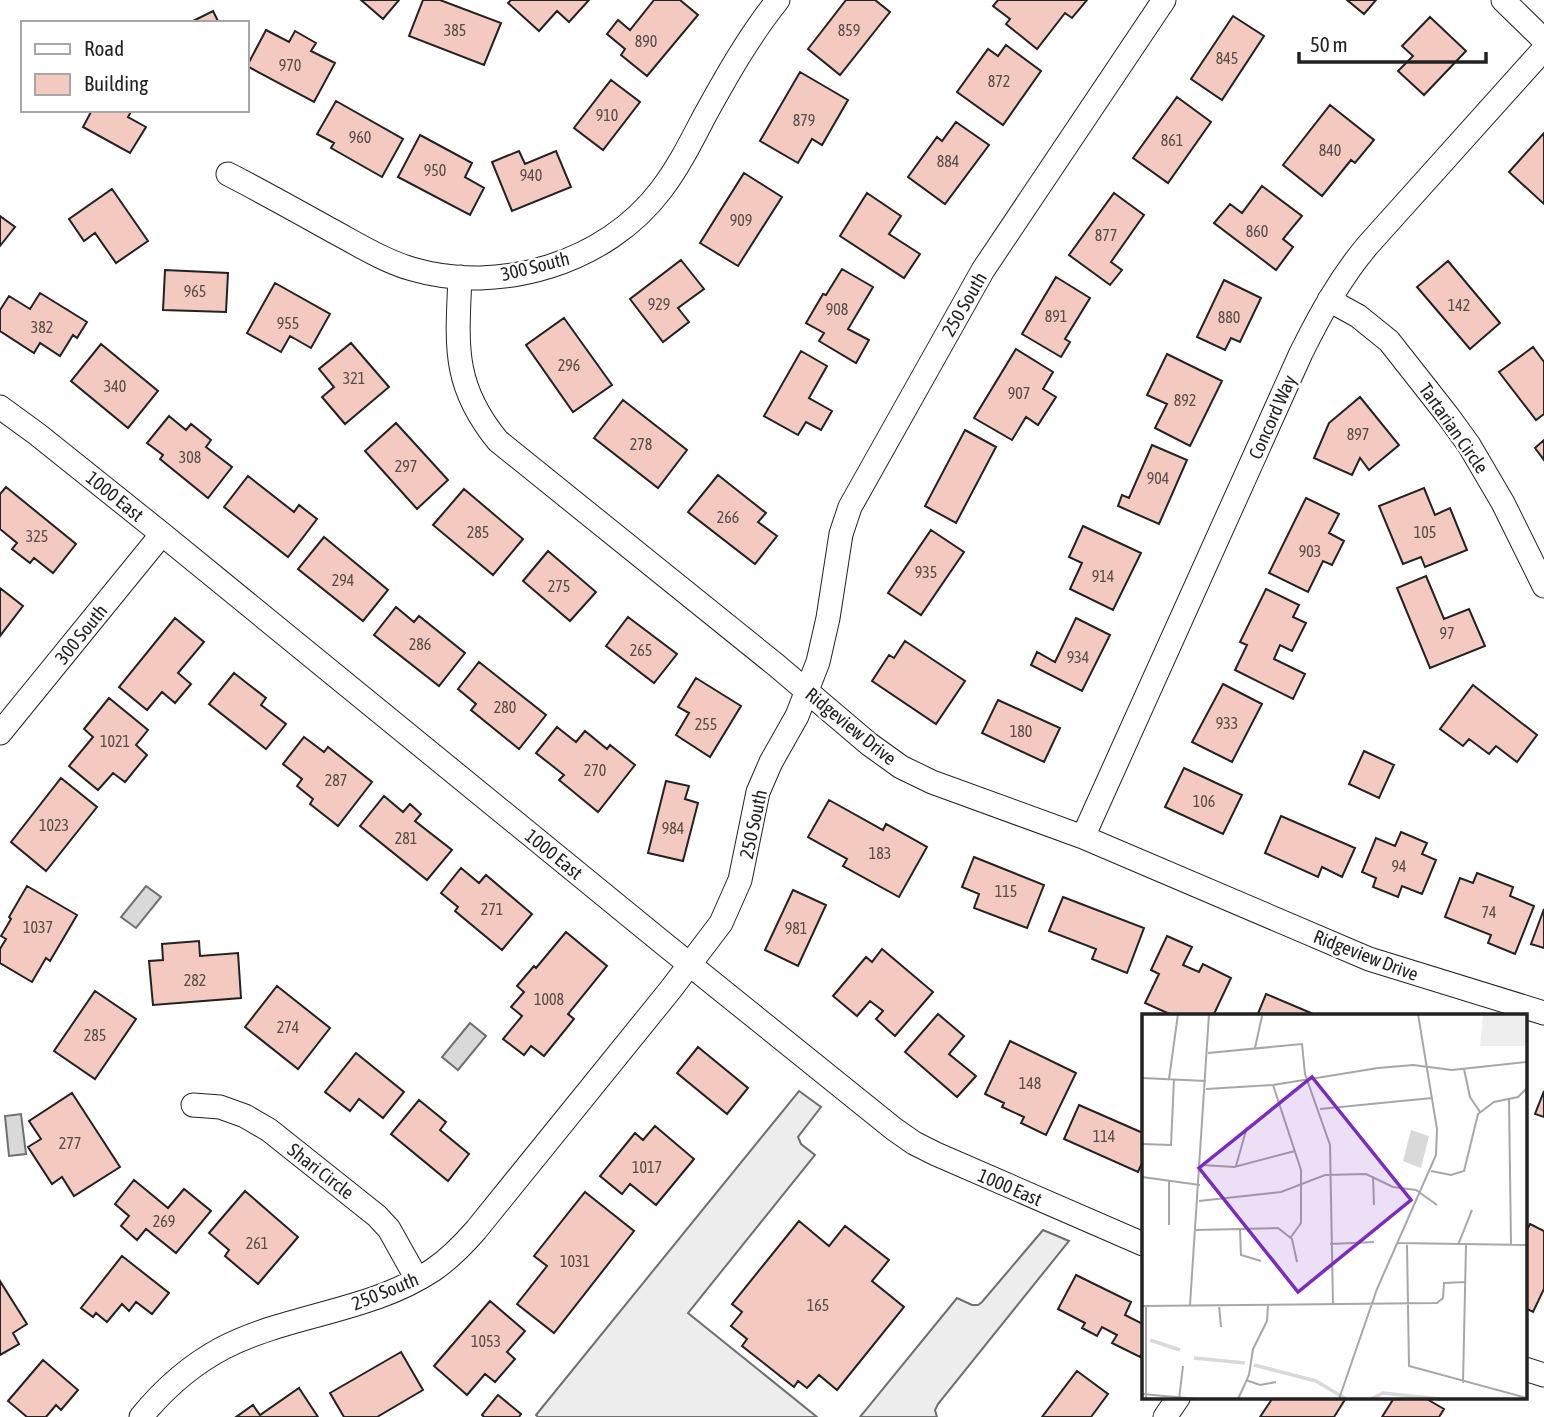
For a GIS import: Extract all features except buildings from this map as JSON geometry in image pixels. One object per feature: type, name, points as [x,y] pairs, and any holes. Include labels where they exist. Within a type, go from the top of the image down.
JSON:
[{"type":"street","name":"300 South","points":[[228,174],[386,259],[410,269],[436,275],[487,277],[562,263],[586,253],[628,226],[661,191],[720,88],[778,0]]},
{"type":"street","name":"250 South","points":[[141,1417],[164,1391],[192,1368],[222,1349],[255,1335],[385,1294],[417,1279],[449,1258],[476,1230],[721,923],[740,880],[758,792],[771,762],[797,716],[824,639],[841,534],[850,507],[1005,234],[1164,0]]},
{"type":"street","points":[[1503,0],[1544,40]]},
{"type":"street","name":"Concord Way","points":[[1083,837],[1301,353],[1329,300],[1342,278],[1368,245],[1544,49]]},
{"type":"street","name":"Ridgeview Drive","points":[[460,277],[457,332],[462,375],[477,412],[498,441],[885,756],[916,775],[1083,837],[1369,959],[1544,1013]]},
{"type":"street","name":"Tartarian Circle","points":[[1329,300],[1358,316],[1389,341],[1448,416],[1469,445],[1503,503],[1544,586]]},
{"type":"street","name":"1000 East","points":[[0,407],[162,534],[894,1129],[936,1154],[1142,1244]]},
{"type":"street","name":"300 South","points":[[0,733],[162,534]]},
{"type":"street","name":"Shari Circle","points":[[193,1105],[220,1107],[245,1116],[269,1130],[377,1216],[389,1229],[417,1279]]},
{"type":"street","points":[[1526,1369],[1544,1375]]},
{"type":"street","points":[[1165,1417],[1177,1400]]},
{"type":"shaded area","points":[[146,886],[161,897],[136,928],[121,917]]},
{"type":"shaded area","points":[[470,1023],[486,1036],[458,1070],[442,1057]]},
{"type":"shaded area","points":[[799,1091],[821,1107],[798,1137],[801,1144],[815,1155],[688,1313],[817,1417],[538,1417],[536,1415]]},
{"type":"shaded area","points":[[21,1114],[26,1154],[9,1156],[5,1116]]},
{"type":"shaded area","points":[[1043,1230],[1069,1241],[938,1404],[935,1410],[937,1417],[860,1417],[957,1298],[972,1305],[982,1302]]}]
